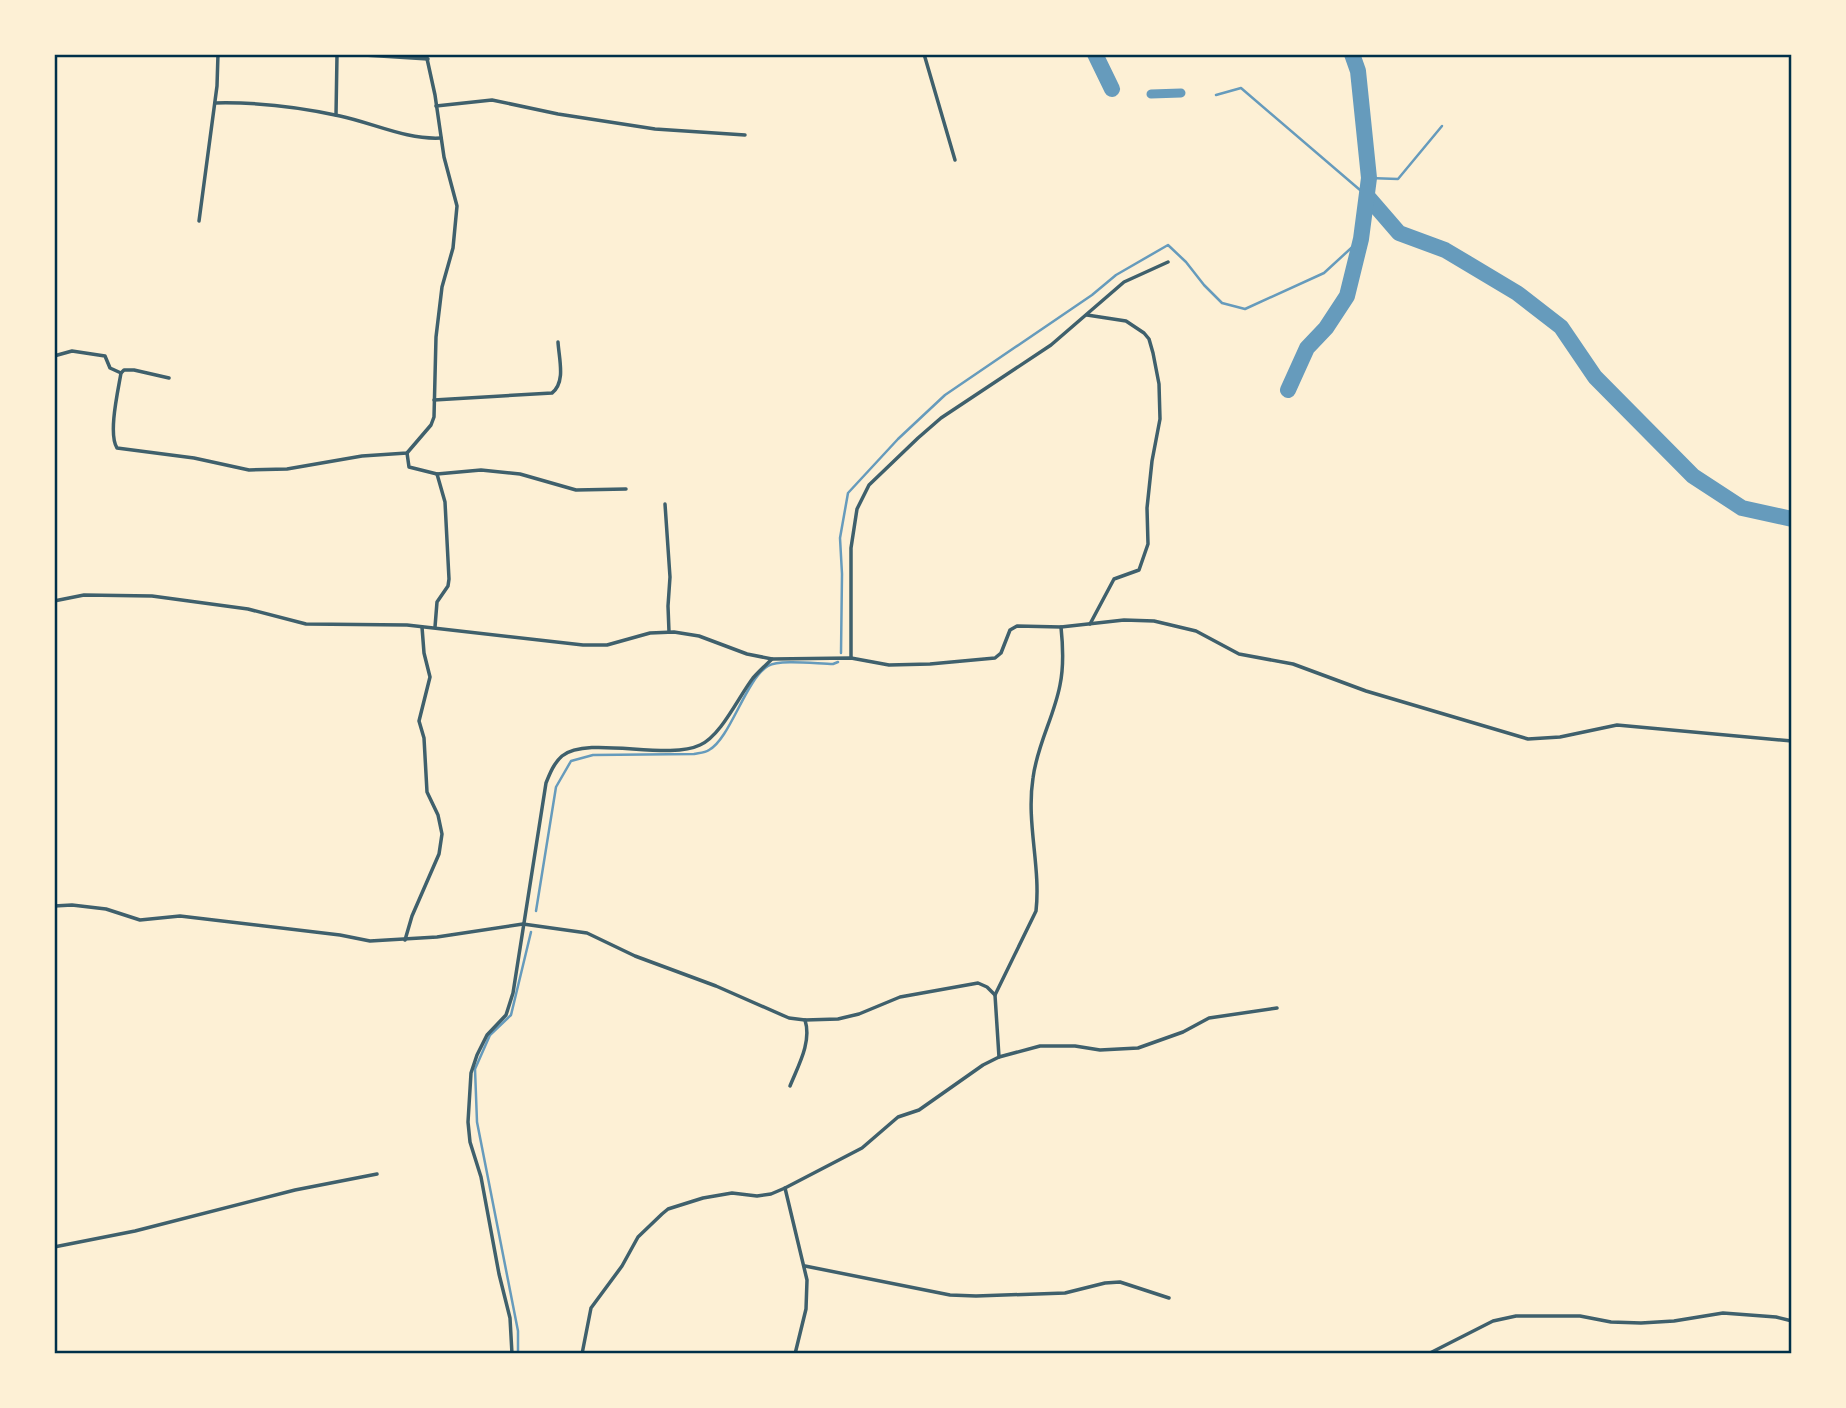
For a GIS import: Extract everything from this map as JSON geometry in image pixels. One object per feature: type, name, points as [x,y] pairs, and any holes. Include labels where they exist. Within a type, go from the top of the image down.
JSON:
[{"type":"street","points":[[200,221],[215,103],[218,54]]},
{"type":"street","points":[[121,373],[113,429],[113,442],[118,449],[194,458],[249,470],[287,469],[362,456],[407,453],[431,425],[434,417],[436,337],[442,287],[457,220],[457,206],[441,138],[427,57],[291,54]]},
{"type":"street","points":[[924,54],[955,160]]},
{"type":"street","points":[[336,115],[337,55]]},
{"type":"street","points":[[436,106],[492,100],[558,114],[656,129],[745,135]]},
{"type":"street","points":[[215,103],[267,104],[336,115],[417,138],[441,138]]},
{"type":"street","points":[[851,658],[851,548],[857,509],[866,490],[907,447],[942,418],[1051,345],[1124,282],[1168,262]]},
{"type":"street","points":[[1087,315],[1126,321],[1144,333],[1153,353],[1161,403],[1147,508],[1148,544],[1141,567],[1136,572],[1114,579],[1090,624]]},
{"type":"street","points":[[434,400],[552,393],[559,387],[561,380],[558,342]]},
{"type":"street","points":[[54,356],[72,351],[105,356],[110,368],[121,373]]},
{"type":"street","points":[[121,373],[127,370],[169,378]]},
{"type":"street","points":[[407,453],[410,467],[437,474],[481,470],[520,474],[576,491],[626,489]]},
{"type":"street","points":[[435,628],[437,602],[448,586],[449,579],[447,522],[437,474]]},
{"type":"street","points":[[666,504],[670,577],[669,632]]},
{"type":"street","points":[[54,601],[84,595],[125,594],[248,609],[306,624],[422,627],[583,645],[607,645],[640,635],[669,632],[699,636],[747,654],[772,659],[851,658],[889,665],[995,658],[1001,653],[1013,627],[1124,620],[1154,621],[1196,631],[1239,654],[1293,664],[1366,691],[1528,739],[1551,738],[1617,725],[1792,740]]},
{"type":"street","points":[[999,1057],[995,995],[1036,911],[1037,873],[1031,828],[1033,776],[1040,743],[1060,687],[1063,668],[1062,626]]},
{"type":"street","points":[[405,940],[412,916],[439,854],[442,834],[438,815],[427,792],[424,738],[419,721],[430,677],[424,653],[422,627]]},
{"type":"street","points":[[512,1354],[510,1318],[499,1275],[481,1177],[470,1142],[468,1122],[471,1073],[487,1035],[506,1015],[519,959],[546,783],[554,765],[571,750],[692,748],[703,744],[714,734],[754,676],[772,659]]},
{"type":"street","points":[[54,906],[106,909],[139,920],[180,916],[370,941],[405,940],[523,924],[587,933],[635,956],[716,986],[789,1018],[805,1020],[859,1014],[900,997],[978,983],[995,995]]},
{"type":"street","points":[[582,1354],[591,1308],[622,1266],[638,1237],[668,1209],[703,1198],[732,1193],[757,1196],[785,1188],[862,1148],[898,1117],[919,1110],[983,1065],[999,1057],[1040,1046],[1075,1046],[1100,1050],[1138,1048],[1182,1032],[1209,1018],[1277,1008]]},
{"type":"street","points":[[790,1086],[804,1050],[807,1029],[805,1020]]},
{"type":"street","points":[[54,1247],[135,1231],[295,1190],[377,1174]]},
{"type":"street","points":[[785,1188],[805,1266],[806,1309],[795,1354]]},
{"type":"street","points":[[805,1266],[950,1295],[1065,1293],[1120,1282],[1169,1298]]},
{"type":"street","points":[[1428,1354],[1493,1321],[1516,1316],[1580,1316],[1611,1322],[1641,1323],[1723,1313],[1776,1317],[1792,1321]]},
{"type":"waterway","points":[[1095,54],[1112,89]]},
{"type":"waterway","points":[[1288,390],[1307,348],[1326,328],[1347,296],[1361,239],[1369,178],[1358,71],[1352,54]]},
{"type":"waterway","points":[[1216,95],[1241,88],[1367,196]]},
{"type":"waterway","points":[[1151,94],[1181,93]]},
{"type":"waterway","points":[[1369,178],[1398,179],[1442,126]]},
{"type":"waterway","points":[[1367,196],[1399,233],[1445,250],[1517,293],[1561,327],[1595,377],[1693,476],[1742,508],[1792,519]]},
{"type":"waterway","points":[[841,653],[840,538],[848,493],[898,439],[945,395],[1092,295],[1116,275],[1168,245],[1222,303],[1245,309],[1324,273],[1361,239]]},
{"type":"waterway","points":[[536,911],[556,787],[571,761],[593,755],[706,752],[717,744],[752,683],[768,666],[781,663],[838,662]]},
{"type":"waterway","points":[[518,1354],[518,1331],[477,1122],[475,1069],[490,1035],[511,1015],[531,932]]}]
